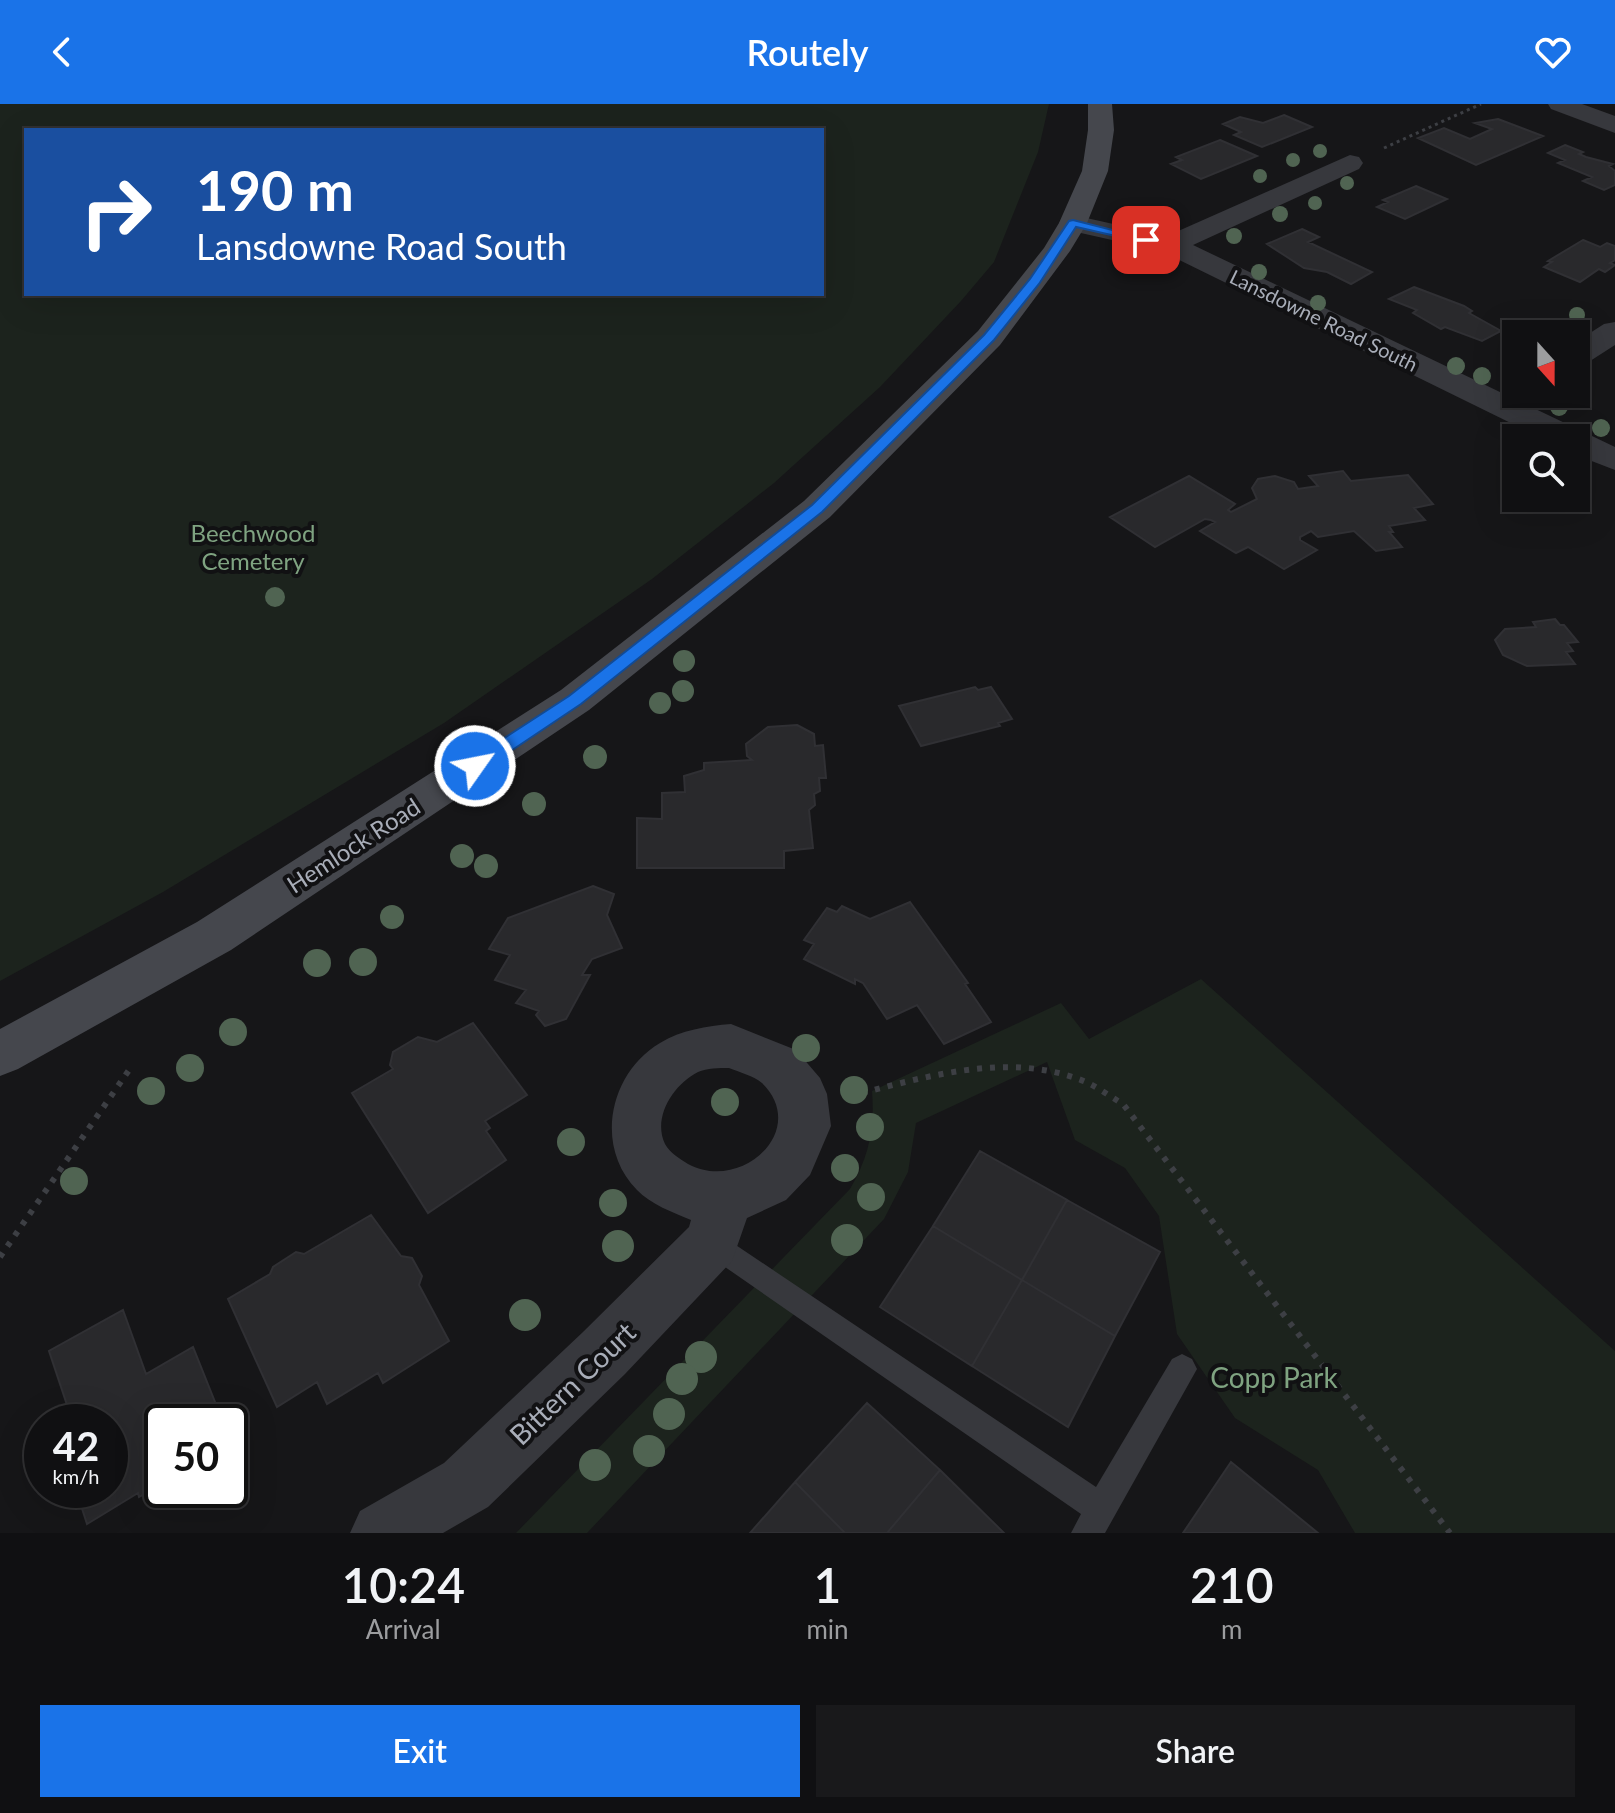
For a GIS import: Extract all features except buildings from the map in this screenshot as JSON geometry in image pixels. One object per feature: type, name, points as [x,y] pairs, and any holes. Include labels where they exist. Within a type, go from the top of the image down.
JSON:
[{"type":"main road","name":"Hemlock Road","points":[[0,1054],[214,936],[588,691],[817,509],[989,338],[1035,281],[1073,223],[1095,171],[1101,130],[1100,104]]},
{"type":"street","points":[[1560,104],[1615,125]]},
{"type":"street","points":[[1170,245],[1350,163]]},
{"type":"street","name":"Lansdowne Road South","points":[[1073,223],[1170,245],[1502,396]]},
{"type":"street","points":[[1590,347],[1615,331]]},
{"type":"street","name":"Lansdowne Road South","points":[[1522,408],[1546,424]]},
{"type":"street","points":[[1590,448],[1615,460]]},
{"type":"street","name":"Bittern Court","points":[[382,1533],[466,1485],[604,1353],[718,1220],[778,1176],[795,1156],[804,1132],[805,1107],[796,1084],[780,1065],[757,1052],[731,1046],[704,1047],[679,1057],[657,1073],[642,1094],[635,1119],[638,1144],[649,1167],[670,1185],[696,1196],[718,1220]]},
{"type":"lane","points":[[718,1220],[1094,1521],[1182,1369]]},
{"type":"path","points":[[1350,163],[1481,104]]},
{"type":"path","points":[[805,1107],[954,1071],[1033,1068],[1084,1082],[1123,1104],[1450,1533]]},
{"type":"path","points":[[0,1257],[129,1070]]},
{"type":"green space","name":"Beechwood Cemetery","points":[[0,104],[1049,104],[1038,152],[994,262],[880,387],[774,483],[652,579],[444,723],[163,892],[0,981]]},
{"type":"green space","name":"Copp Park","points":[[1201,979],[1615,1351],[1615,1533],[1355,1533],[1318,1470],[1235,1418],[1177,1334],[1159,1216],[1125,1168],[1075,1140],[1047,1062],[916,1123],[908,1172],[884,1219],[587,1533],[516,1533],[850,1189],[869,1142],[872,1091],[1061,1003],[1089,1039]]},
{"type":"route","points":[[475,766],[575,700],[817,509],[989,338],[1035,281],[1073,223],[1146,240]]}]
